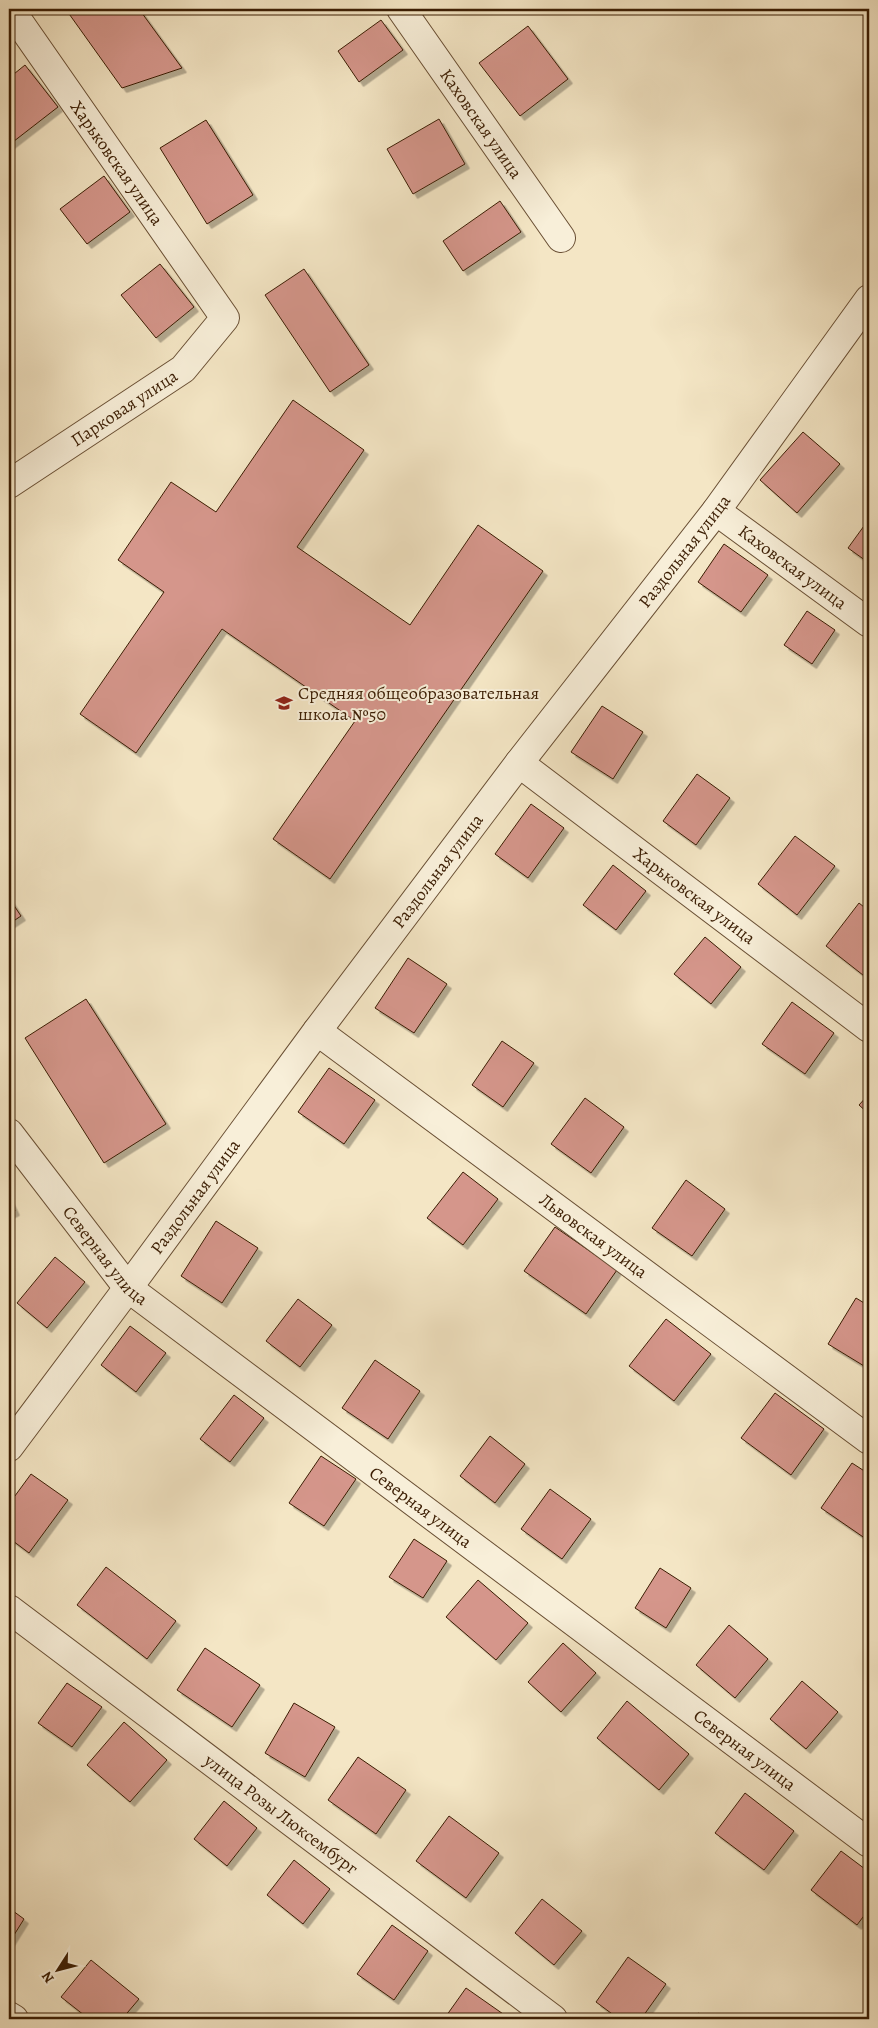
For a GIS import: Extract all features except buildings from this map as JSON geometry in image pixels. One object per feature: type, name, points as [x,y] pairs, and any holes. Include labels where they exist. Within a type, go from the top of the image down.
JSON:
[{"type":"street","name":"Харьковская улица","points":[[10,9],[224,318]]},
{"type":"street","name":"Каховская улица","points":[[401,9],[562,238]]},
{"type":"street","name":"Раздольная улица","points":[[9,1447],[317,1031],[519,763],[716,511],[869,299]]},
{"type":"street","name":"Парковая улица","points":[[9,484],[183,369],[224,318]]},
{"type":"street","name":"Каховская улица","points":[[716,511],[869,623]]},
{"type":"street","name":"Харьковская улица","points":[[519,763],[869,1028]]},
{"type":"street","name":"Львовская улица","points":[[317,1031],[869,1440]]},
{"type":"street","name":"Северная улица","points":[[9,1133],[128,1288],[869,1843]]},
{"type":"street","name":"улица Розы Люксембург","points":[[9,1609],[553,2019]]},
{"type":"street","points":[[9,2016],[14,2019]]},
{"type":"place","name":"Средняя общеобразовательная школа №50","points":[[284,703]]}]
